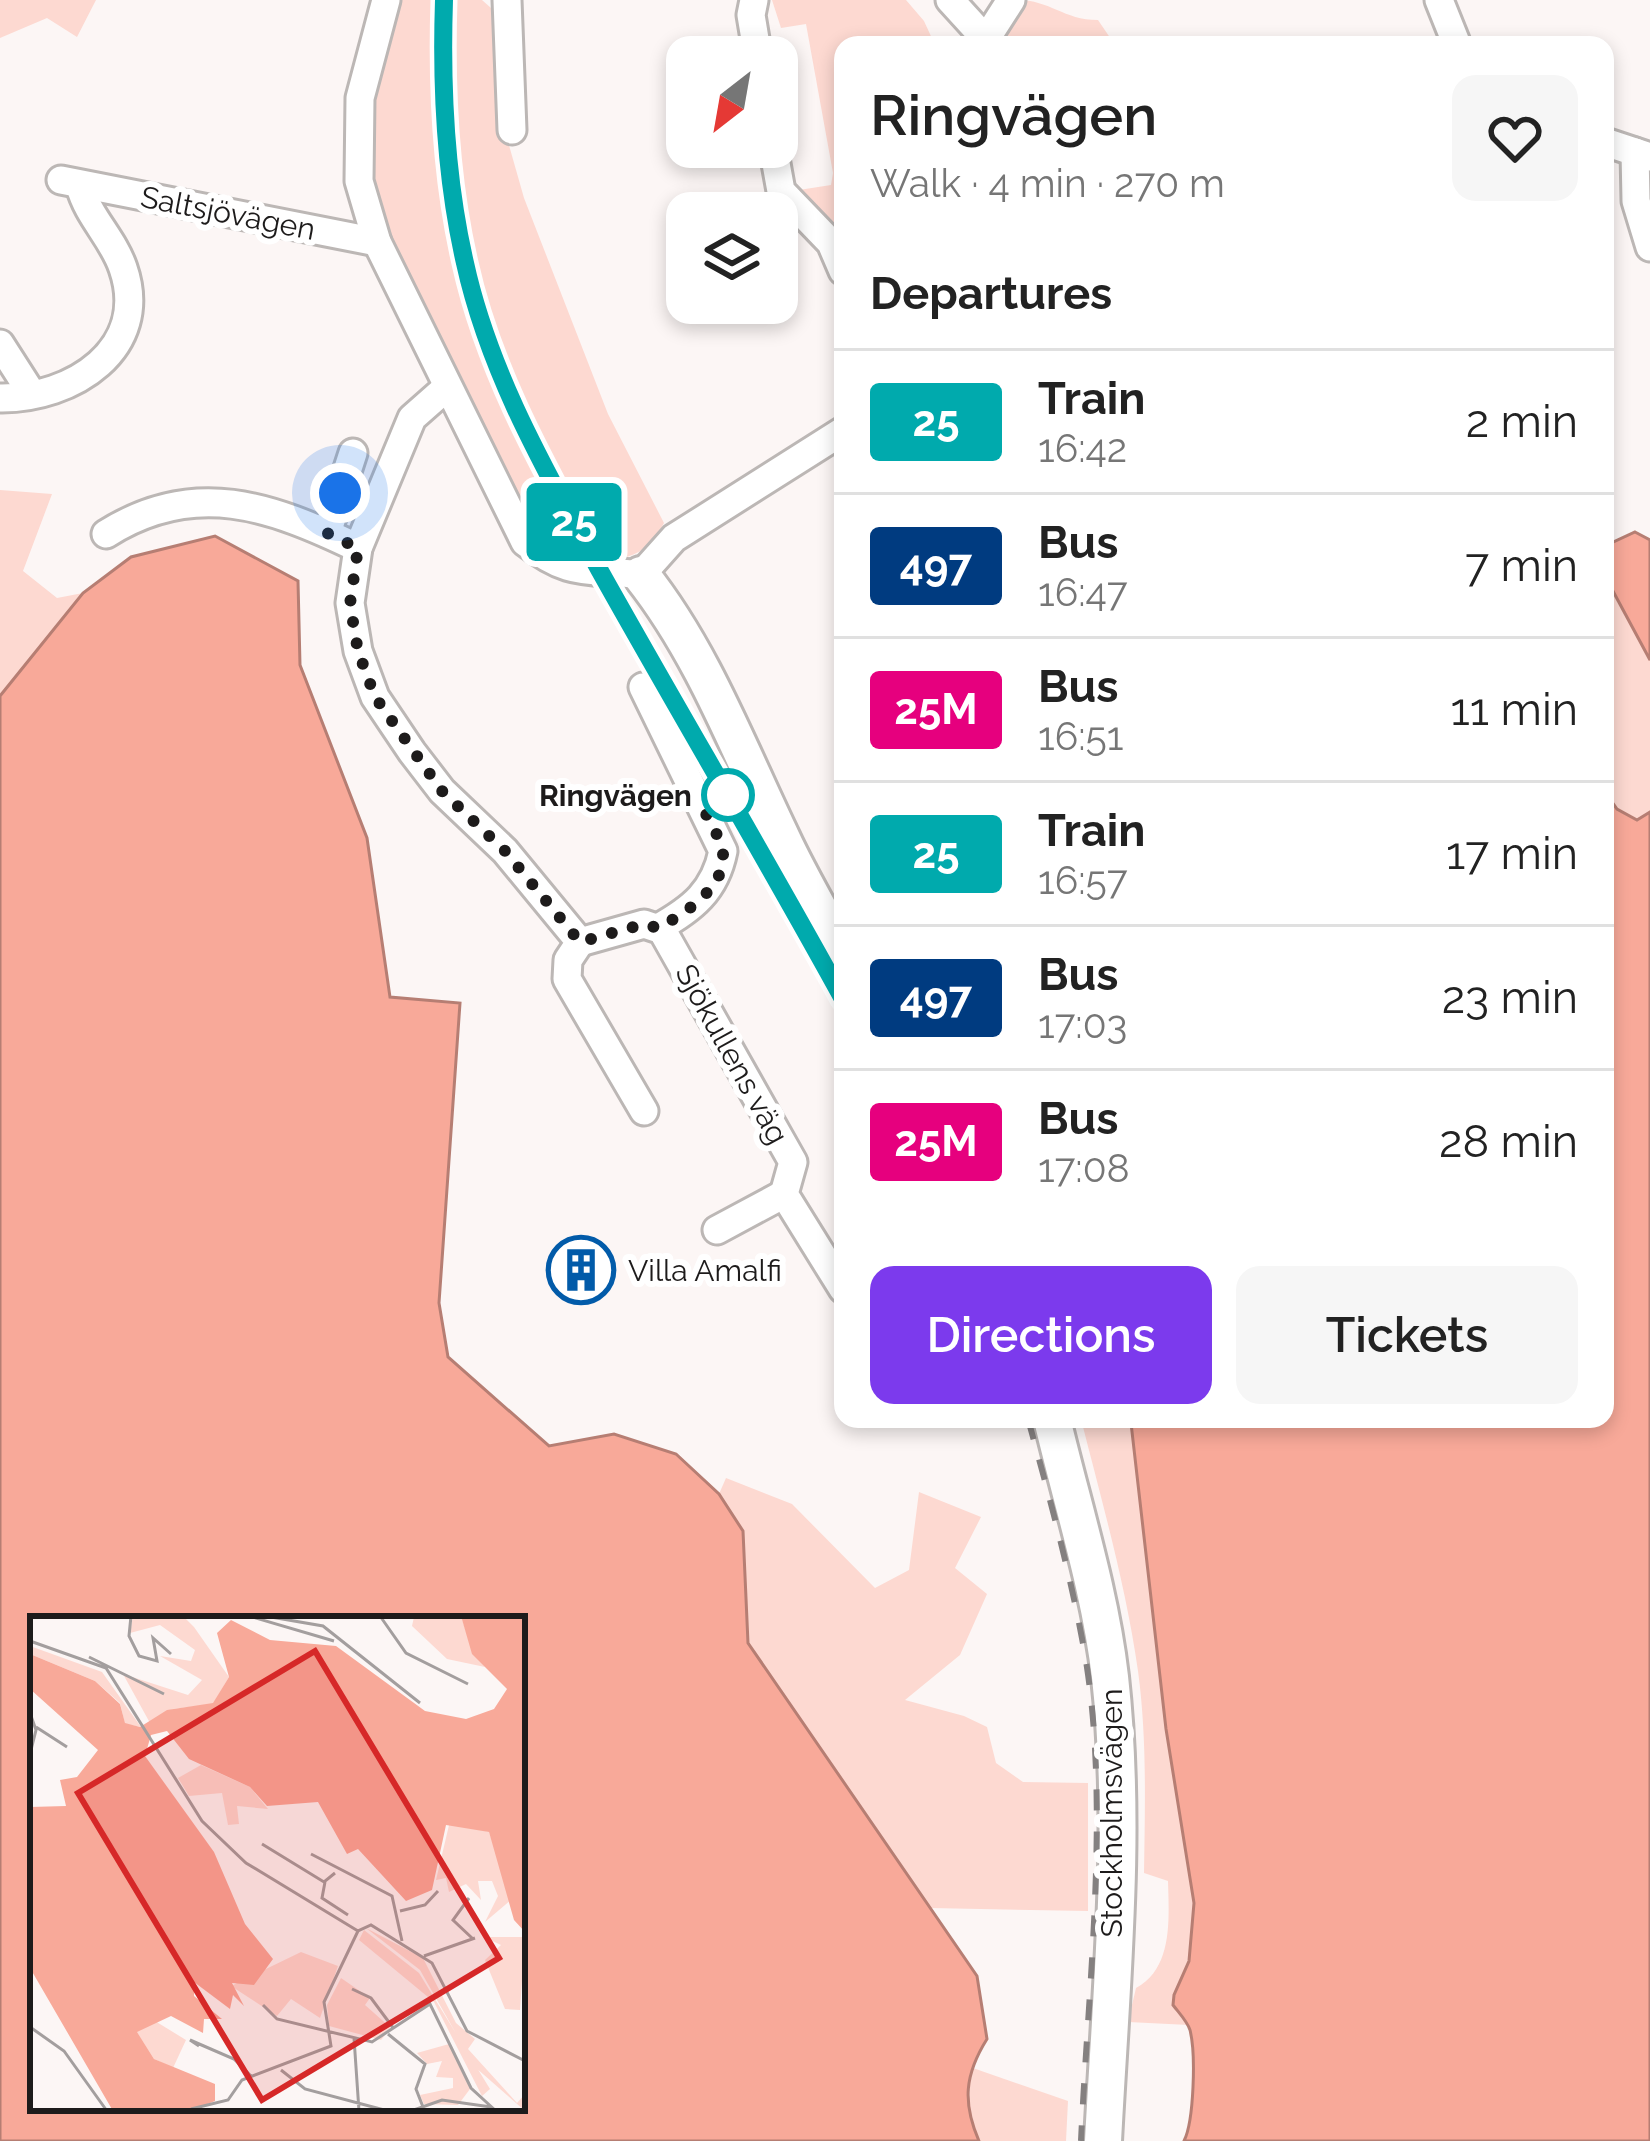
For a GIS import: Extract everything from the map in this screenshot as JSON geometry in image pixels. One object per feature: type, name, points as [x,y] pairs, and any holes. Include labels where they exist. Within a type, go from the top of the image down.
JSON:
[{"type":"main road","points":[[641,575],[726,717],[834,937]]},
{"type":"main road","name":"Stockholmsvägen","points":[[1054,1428],[1101,1620],[1114,1724],[1116,1865],[1103,2141]]},
{"type":"street","points":[[386,0],[360,98],[359,181],[376,242],[525,542],[554,565],[579,572],[641,575],[674,538],[834,437]]},
{"type":"street","points":[[507,0],[512,130]]},
{"type":"street","points":[[754,0],[754,36]]},
{"type":"street","points":[[950,0],[983,36]]},
{"type":"street","points":[[991,36],[1011,0]]},
{"type":"street","points":[[1439,0],[1453,36]]},
{"type":"street","points":[[1642,154],[1636,201],[1650,247]]},
{"type":"street","points":[[777,168],[781,190],[834,250]]},
{"type":"street","name":"Saltsjövägen","points":[[0,398],[61,388],[100,367],[122,337],[127,318],[126,274],[117,251],[71,183],[376,242]]},
{"type":"street","points":[[0,344],[32,394]]},
{"type":"street","points":[[446,388],[412,418],[358,548],[350,604],[358,651],[375,697],[442,791],[505,851],[580,942]]},
{"type":"street","points":[[327,533],[353,453]]},
{"type":"street","points":[[106,534],[137,514],[213,502],[265,508],[358,548]]},
{"type":"street","points":[[643,687],[724,851],[719,874],[704,896],[658,928],[644,924],[580,942],[568,960],[567,979],[644,1111]]},
{"type":"street","name":"Sjökullens väg","points":[[658,928],[793,1162],[784,1193],[834,1274]]},
{"type":"street","points":[[717,1230],[784,1193]]},
{"type":"shaded area","points":[[0,0],[96,0],[77,37],[47,18],[0,38]]},
{"type":"shaded area","points":[[395,0],[437,0],[442,176],[469,304],[495,374],[588,564],[537,541],[386,235],[369,175],[369,94]]},
{"type":"shaded area","points":[[437,0],[450,0],[449,81],[492,335],[520,401],[604,562],[588,564],[509,409],[459,266],[442,181],[433,84]]},
{"type":"shaded area","points":[[450,0],[482,0],[500,16],[501,117],[524,198],[608,414],[664,523],[646,547],[625,557],[604,562],[518,395],[480,297],[456,171]]},
{"type":"shaded area","points":[[772,0],[906,0],[931,36],[834,36],[834,248],[798,206],[798,192],[786,192],[831,185],[833,173],[806,24],[781,28]]},
{"type":"shaded area","points":[[1017,0],[1098,20],[1109,36],[995,36]]},
{"type":"shaded area","points":[[0,490],[52,494],[23,571],[57,598],[83,593],[0,696]]},
{"type":"shaded area","points":[[1635,532],[1650,540],[1650,660],[1614,593],[1614,542]]},
{"type":"shaded area","points":[[215,536],[298,581],[300,665],[367,838],[390,997],[460,1003],[439,1303],[448,1357],[549,1446],[614,1434],[676,1454],[719,1494],[743,1531],[748,1643],[977,1976],[987,2039],[970,2076],[968,2101],[979,2141],[0,2141],[0,696],[83,593],[131,557]]},
{"type":"shaded area","points":[[1614,596],[1650,660],[1650,812],[1637,820],[1617,809]]},
{"type":"shaded area","points":[[1614,805],[1637,820],[1650,812],[1650,2141],[1184,2141],[1192,2103],[1193,2055],[1190,2030],[1173,2005],[1189,1961],[1194,1903],[1166,1729],[1132,1428],[1614,1428]]},
{"type":"shaded area","points":[[1083,1428],[1134,1428],[1166,1729],[1194,1903],[1189,1961],[1174,1995],[1189,2025],[1128,2022],[1136,1988],[1163,1955],[1168,1881],[1144,1873],[1144,1746],[1138,1671]]},
{"type":"shaded area","points":[[726,1478],[792,1504],[875,1588],[909,1570],[919,1492],[981,1517],[955,1568],[987,1594],[960,1655],[905,1700],[987,1727],[996,1763],[1023,1782],[1088,1783],[1088,1911],[930,1908],[748,1643],[743,1531],[719,1494]]},
{"type":"shaded area","points":[[970,2067],[1068,2101],[1066,2141],[979,2141],[969,2117]]},
{"type":"railway","points":[[444,0],[444,99],[453,197],[477,308],[509,395],[573,521],[834,983]]},
{"type":"railway","points":[[1030,1428],[1072,1591],[1092,1707],[1097,1831],[1081,2141]]},
{"type":"train","name":"25","points":[[444,0],[441,83],[448,176],[465,265],[513,405],[607,582],[834,983]]},
{"type":"place","name":"Ringvägen","points":[[728,795]]},
{"type":"place","name":"Villa Amalfi","points":[[581,1270]]},
{"type":"route","points":[[340,493],[327,533],[358,548],[350,604],[358,651],[375,697],[442,791],[505,851],[580,942],[644,924],[658,928],[704,896],[719,874],[724,851],[705,812],[728,795]]}]
